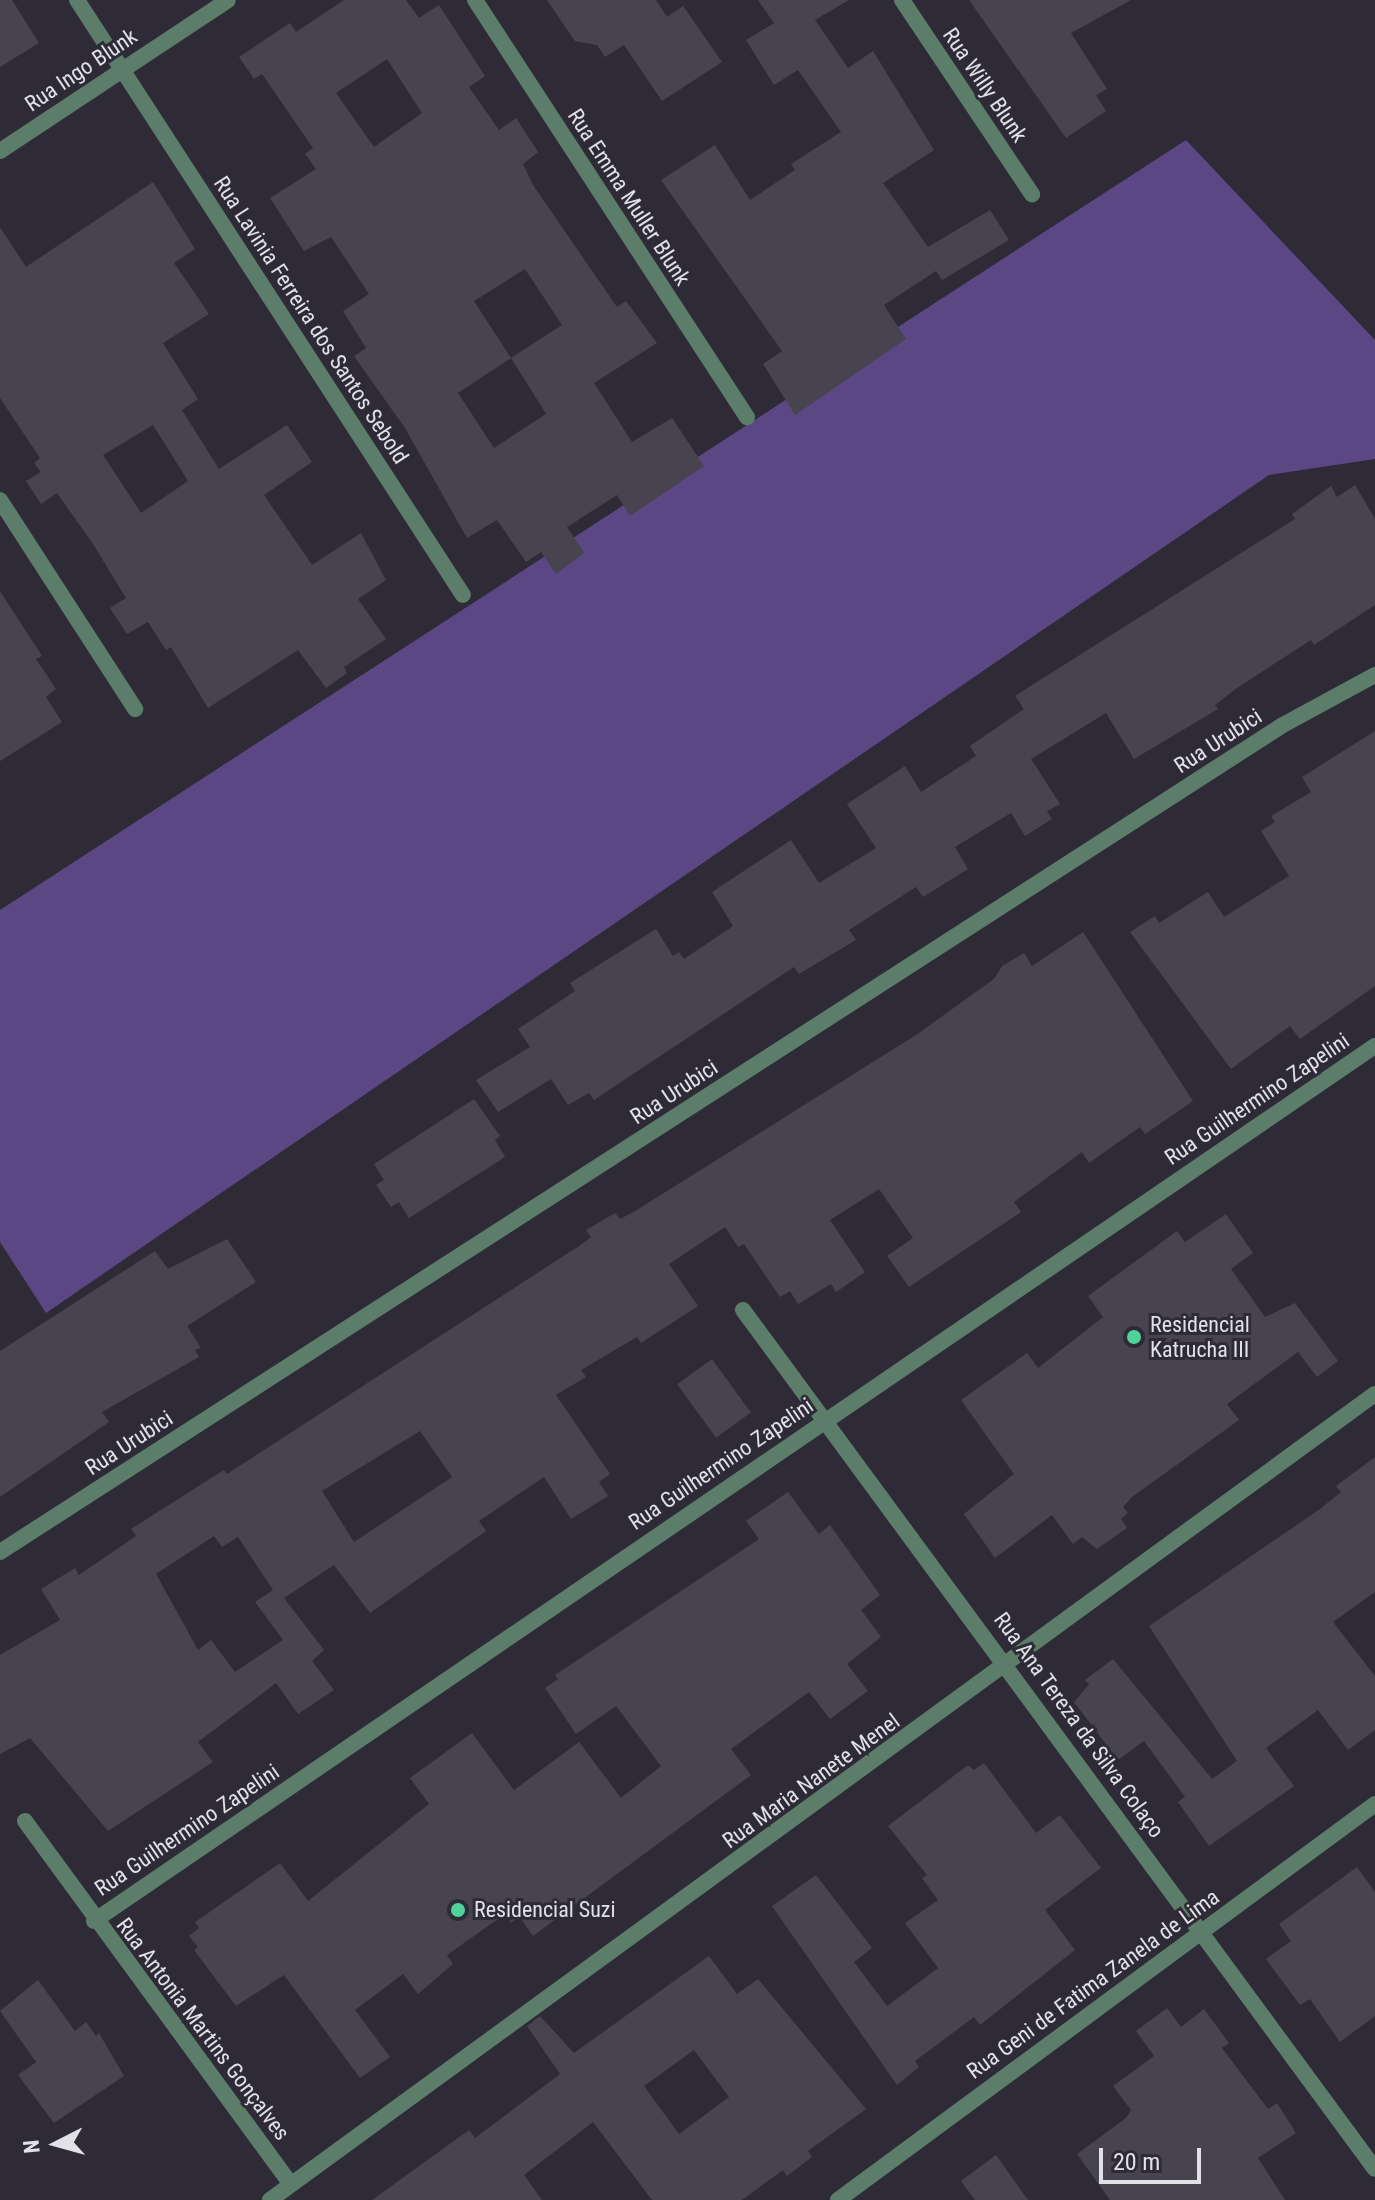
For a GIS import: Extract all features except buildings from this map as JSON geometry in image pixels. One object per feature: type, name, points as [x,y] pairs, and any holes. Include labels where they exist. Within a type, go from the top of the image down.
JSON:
[{"type":"street","name":"Rua Lavinia Ferreira dos Santos Sebold","points":[[77,0],[463,595]]},
{"type":"street","name":"Rua Ingo Blunk","points":[[0,151],[228,0]]},
{"type":"street","name":"Rua Emma Muller Blunk","points":[[475,0],[747,417]]},
{"type":"street","name":"Rua Willy Blunk","points":[[902,0],[1032,194]]},
{"type":"street","points":[[0,500],[135,709]]},
{"type":"street","name":"Rua Urubici","points":[[0,1552],[1281,726],[1375,675]]},
{"type":"street","name":"Rua Guilhermino Zapelini","points":[[94,1921],[1375,1046]]},
{"type":"street","name":"Rua Ana Tereza da Silva Colaço","points":[[743,1310],[1203,1930],[1375,2169]]},
{"type":"street","name":"Rua Maria Nanete Menel","points":[[270,2200],[1008,1665],[1375,1394]]},
{"type":"street","name":"Rua Geni de Fatima Zanela de Lima","points":[[838,2200],[1375,1804]]},
{"type":"street","name":"Rua Antonia Martins Gonçalves","points":[[25,1821],[94,1921],[291,2184]]},
{"type":"shaded area","points":[[1186,140],[1375,340],[1375,459],[1269,475],[46,1313],[0,1242],[0,910]]},
{"type":"place","name":"Residencial Katrucha III","points":[[1134,1337]]},
{"type":"place","name":"Residencial Suzi","points":[[458,1910]]}]
